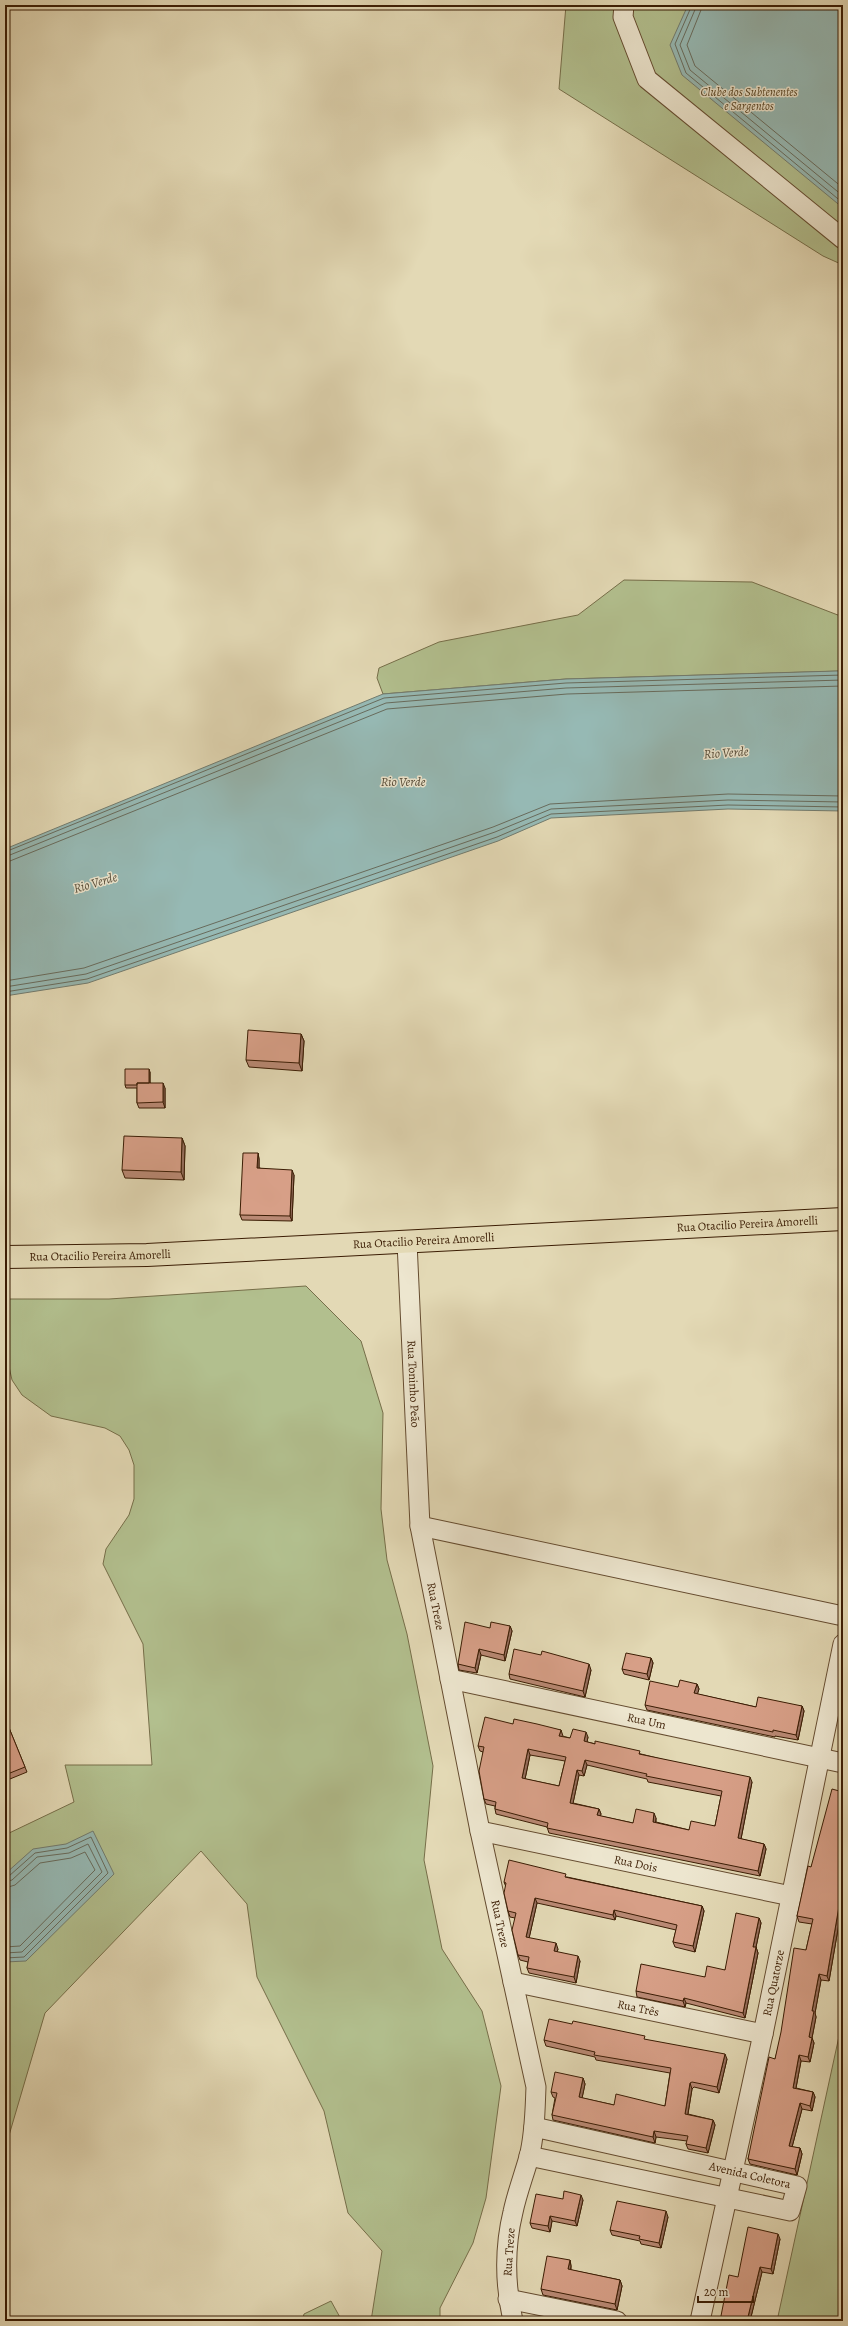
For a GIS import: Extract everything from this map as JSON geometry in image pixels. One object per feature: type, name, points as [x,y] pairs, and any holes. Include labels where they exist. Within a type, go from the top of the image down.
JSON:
[{"type":"main road","name":"Rua Otacilio Pereira Amorelli","points":[[5,1257],[147,1255],[843,1219]]},
{"type":"street","points":[[624,5],[623,17],[647,78],[843,238]]},
{"type":"street","name":"Rua Toninho Peão","points":[[407,1242],[420,1526]]},
{"type":"street","points":[[420,1526],[843,1616]]},
{"type":"street","name":"Rua Treze","points":[[420,1526],[480,1831],[536,2087],[534,2127],[529,2156],[512,2213],[505,2265],[508,2299],[513,2321]]},
{"type":"street","name":"Rua Quatorze","points":[[700,2321],[763,2034],[821,1758],[843,1644]]},
{"type":"street","name":"Rua Um","points":[[450,1679],[843,1763]]},
{"type":"street","name":"Rua Dois","points":[[480,1831],[791,1896]]},
{"type":"street","name":"Rua Três","points":[[513,1982],[763,2034]]},
{"type":"street","name":"Avenida Coletora","points":[[529,2156],[790,2211],[797,2186],[534,2127]]},
{"type":"street","points":[[508,2299],[617,2321]]},
{"type":"green space","name":"Clube dos Subtenentes e Sargentos","points":[[566,5],[843,5],[843,265],[823,256],[559,89]]},
{"type":"green space","points":[[624,580],[752,582],[843,617],[843,671],[566,679],[383,694],[377,678],[379,668],[439,642],[578,615]]},
{"type":"green space","points":[[306,1286],[361,1341],[383,1413],[381,1509],[387,1560],[407,1634],[433,1766],[424,1860],[442,1949],[482,2011],[501,2086],[486,2198],[473,2243],[440,2308],[440,2321],[371,2321],[382,2251],[348,2213],[324,2111],[257,1977],[247,1904],[201,1851],[45,2013],[5,2149],[5,1835],[74,1802],[65,1765],[152,1765],[143,1644],[103,1564],[106,1549],[129,1515],[134,1499],[134,1465],[129,1450],[120,1436],[105,1428],[51,1416],[22,1395],[12,1380],[5,1349],[5,1299],[109,1299]]},
{"type":"green space","points":[[843,2018],[843,2321],[777,2321]]},
{"type":"green space","points":[[331,2301],[342,2321],[302,2321],[304,2314]]},
{"type":"water","points":[[688,5],[843,5],[843,208],[682,75],[670,45]]},
{"type":"water","name":"Rio Verde","points":[[843,671],[843,811],[728,809],[551,818],[498,841],[88,983],[5,996],[5,849],[383,694],[566,679]]},
{"type":"water","points":[[93,1831],[114,1874],[26,1961],[5,1962],[5,1874],[33,1849],[66,1844]]},
{"type":"building","points":[[248,1030],[301,1034],[299,1063],[246,1060]]},
{"type":"building","points":[[125,1069],[149,1069],[149,1083],[125,1085]]},
{"type":"building","points":[[137,1083],[163,1083],[163,1102],[137,1103]]},
{"type":"building","points":[[124,1136],[182,1138],[181,1172],[122,1170]]},
{"type":"building","points":[[243,1153],[258,1153],[257,1168],[292,1170],[290,1216],[240,1215]]},
{"type":"building","points":[[465,1622],[490,1628],[491,1622],[510,1626],[504,1655],[479,1649],[475,1668],[458,1664]]},
{"type":"building","points":[[514,1649],[541,1655],[542,1651],[589,1664],[583,1691],[509,1674]]},
{"type":"building","points":[[626,1653],[651,1658],[647,1674],[622,1669]]},
{"type":"building","points":[[680,1680],[697,1684],[694,1693],[756,1707],[758,1697],[802,1706],[796,1735],[773,1730],[773,1732],[645,1705],[650,1681],[678,1687]]},
{"type":"building","points":[[485,1717],[513,1724],[514,1719],[561,1730],[559,1736],[570,1738],[573,1729],[586,1732],[584,1741],[595,1744],[595,1741],[640,1751],[639,1754],[750,1777],[738,1838],[764,1844],[758,1871],[547,1828],[548,1823],[495,1809],[496,1802],[484,1799],[479,1771],[484,1747],[478,1746]],"holes":[[[528,1749],[566,1757],[559,1786],[522,1778]],[[585,1760],[647,1774],[646,1776],[722,1791],[715,1826],[691,1821],[689,1830],[653,1822],[654,1813],[636,1809],[633,1823],[597,1815],[599,1809],[570,1803],[577,1770],[582,1771]]]},
{"type":"building","points":[[5,1718],[25,1767],[5,1775]]},
{"type":"building","points":[[832,1789],[843,1792],[843,1862],[841,1873],[843,1873],[843,1883],[827,1976],[819,1974],[812,2011],[814,2011],[809,2037],[812,2038],[808,2057],[799,2055],[793,2088],[813,2092],[810,2106],[800,2103],[789,2146],[800,2148],[795,2169],[748,2159],[769,2057],[775,2059],[781,2032],[794,1948],[806,1950],[813,1919],[797,1916],[808,1866],[811,1867]]},
{"type":"building","points":[[509,1860],[566,1874],[565,1877],[702,1906],[693,1946],[673,1942],[677,1925],[614,1910],[613,1915],[535,1898],[526,1937],[556,1943],[554,1951],[578,1956],[574,1977],[527,1968],[529,1957],[518,1955],[512,1930],[516,1913],[508,1911],[504,1893],[506,1883],[504,1882]]},
{"type":"building","points":[[736,1913],[759,1918],[753,1947],[756,1947],[743,2013],[684,1998],[683,2001],[636,1991],[641,1964],[705,1977],[707,1966],[725,1970]]},
{"type":"building","points":[[549,2019],[572,2024],[573,2021],[645,2036],[644,2039],[725,2054],[717,2087],[692,2082],[690,2083],[685,2114],[713,2120],[706,2148],[686,2144],[688,2136],[654,2131],[653,2137],[552,2115],[557,2093],[551,2092],[555,2072],[583,2078],[579,2097],[614,2105],[616,2094],[665,2106],[671,2068],[594,2055],[595,2052],[544,2040]]},
{"type":"building","points":[[564,2191],[581,2195],[575,2221],[550,2216],[548,2226],[530,2223],[536,2194],[563,2199]]},
{"type":"building","points":[[617,2201],[666,2211],[659,2243],[639,2239],[640,2236],[610,2230]]},
{"type":"building","points":[[748,2227],[778,2234],[771,2269],[760,2267],[747,2321],[720,2321],[729,2275],[738,2277]]},
{"type":"building","points":[[547,2256],[570,2260],[568,2269],[620,2280],[615,2304],[541,2289]]}]
